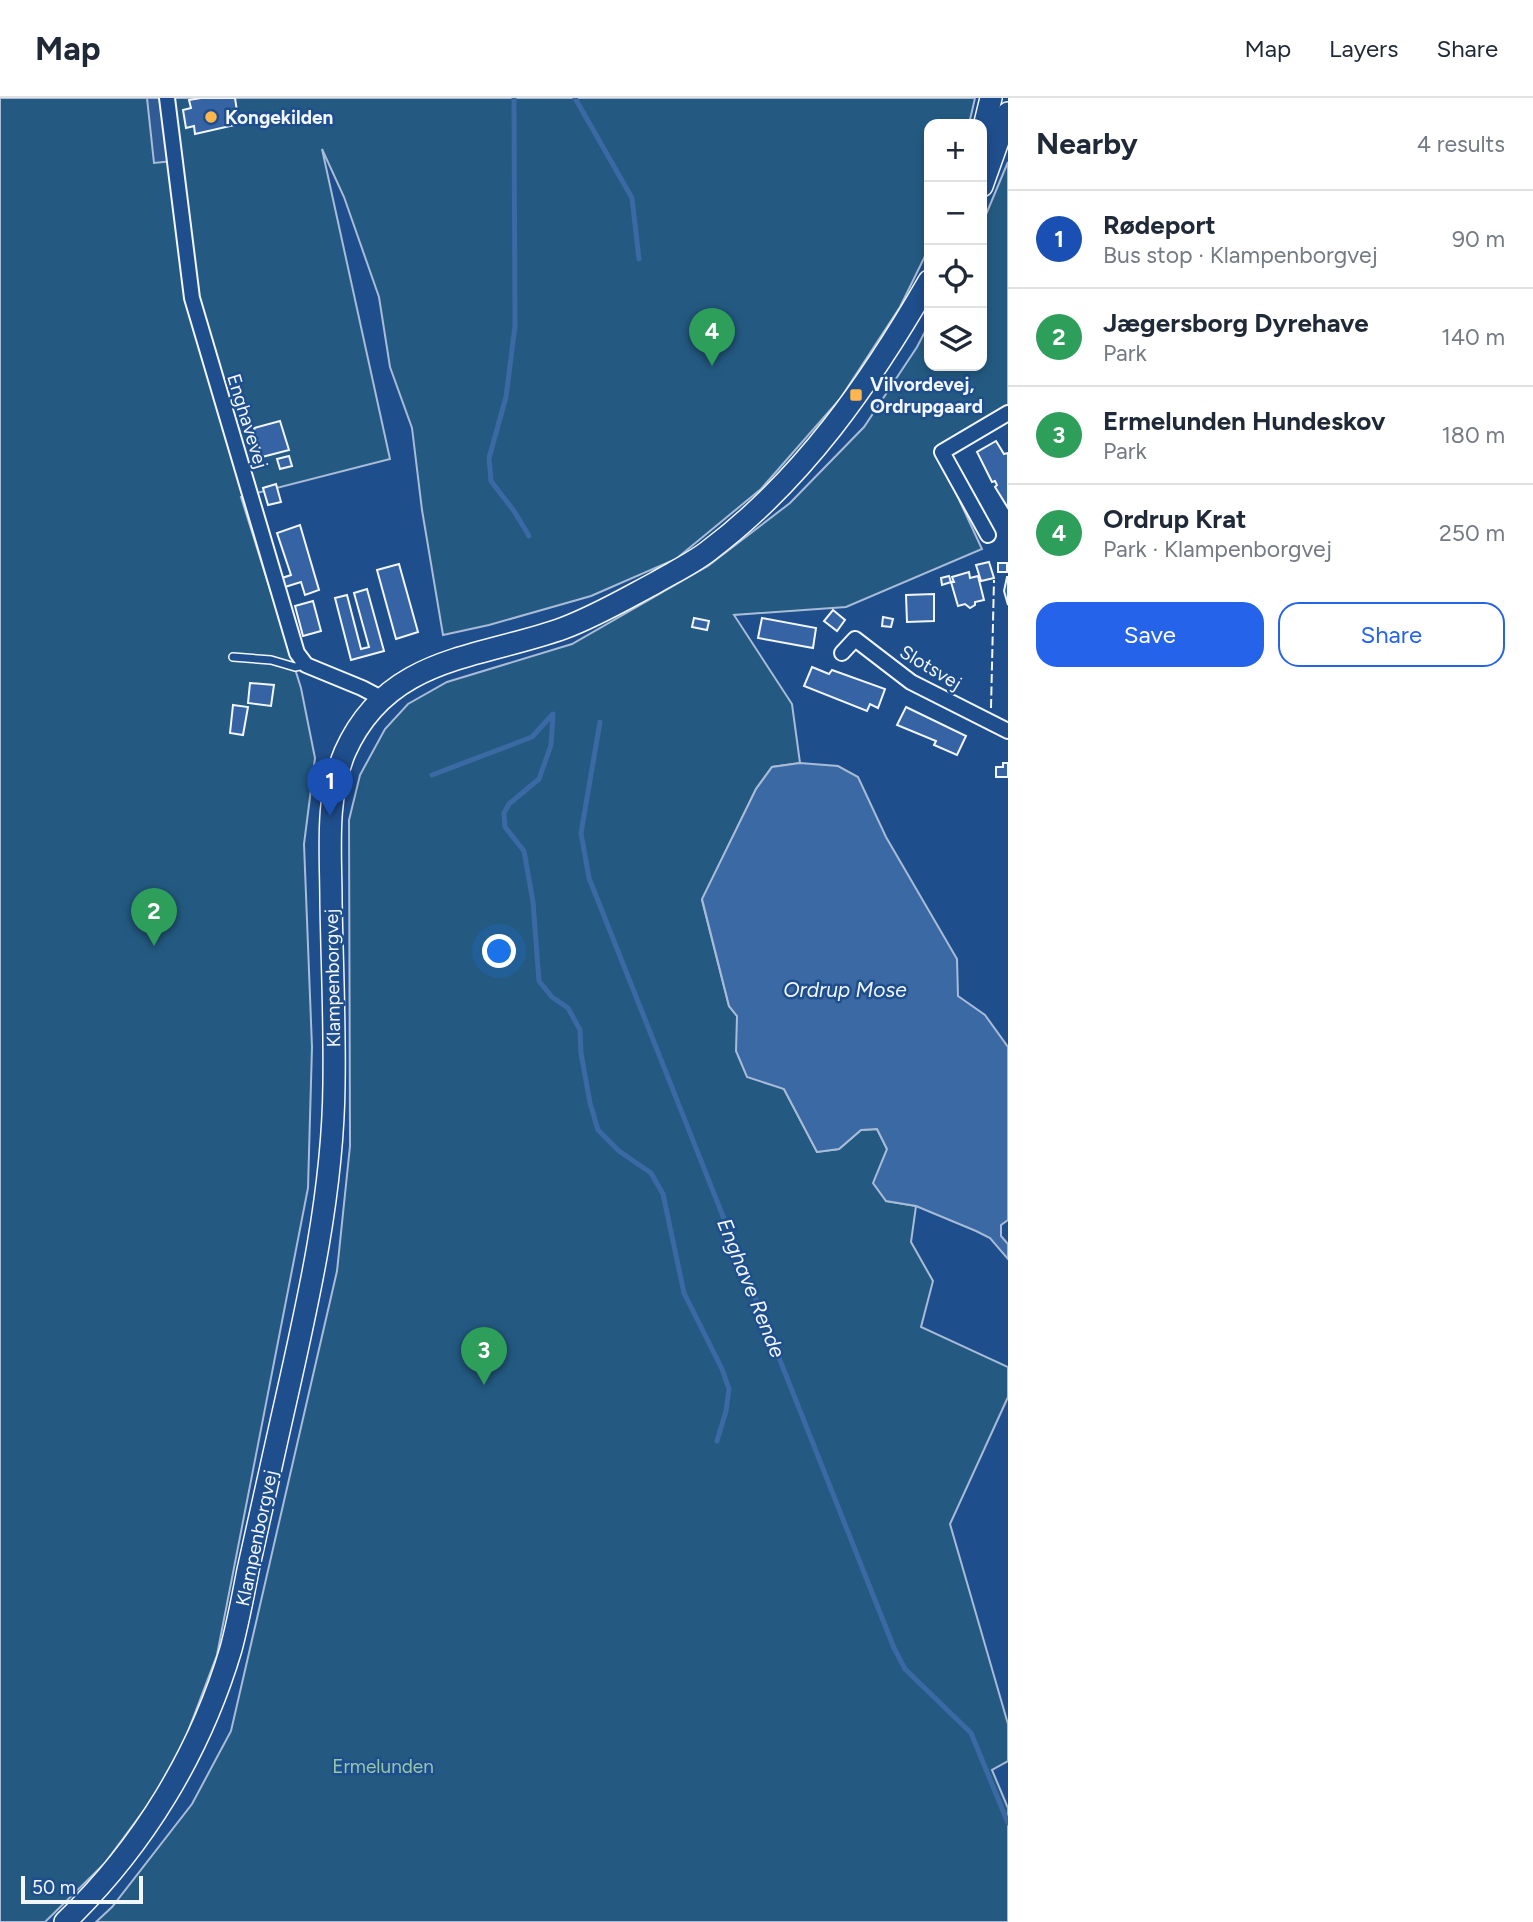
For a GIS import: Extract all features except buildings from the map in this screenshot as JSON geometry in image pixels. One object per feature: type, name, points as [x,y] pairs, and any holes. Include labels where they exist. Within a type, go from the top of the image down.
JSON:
[{"type":"street","name":"Enghavevej","points":[[167,98],[192,298],[297,653],[306,665]]},
{"type":"street","points":[[986,119],[991,98]]},
{"type":"street","points":[[983,182],[1008,113]]},
{"type":"street","name":"Klampenborgvej","points":[[65,1922],[92,1896],[144,1831],[180,1774],[211,1708],[231,1647],[314,1273],[326,1183],[334,1088],[330,816],[346,751],[364,721],[383,699],[404,681],[432,666],[564,628],[613,606],[703,555],[760,509],[821,445],[893,344],[924,290]]},
{"type":"street","points":[[988,535],[942,452],[1008,412]]},
{"type":"street","name":"Slotsvej","points":[[842,653],[855,639],[911,682],[1008,731]]},
{"type":"street","points":[[306,665],[383,699]]},
{"type":"lane","points":[[233,657],[271,660],[295,667],[306,665]]},
{"type":"green space","points":[[0,98],[975,98],[970,119],[924,119],[924,258],[900,307],[840,399],[761,489],[676,559],[591,596],[443,635],[422,510],[412,428],[390,367],[379,297],[344,197],[322,149],[390,459],[241,497],[301,688],[315,758],[304,844],[312,1047],[308,1188],[217,1655],[173,1771],[105,1863],[45,1922],[0,1922]]},
{"type":"green space","name":"Ermelunden","points":[[1008,162],[1008,407],[936,450],[982,549],[846,607],[734,615],[792,704],[800,763],[772,767],[756,789],[702,900],[729,1006],[737,1016],[738,1032],[784,1089],[817,1152],[839,1149],[861,1130],[877,1129],[887,1149],[886,1201],[916,1206],[911,1242],[933,1281],[921,1327],[1008,1367],[1008,1397],[950,1524],[1008,1724],[1008,1761],[992,1770],[1008,1808],[1008,1922],[96,1922],[112,1907],[192,1804],[231,1731],[337,1271],[350,1146],[349,820],[360,775],[385,729],[408,704],[447,682],[572,644],[708,566],[790,503],[864,427],[924,334],[924,371],[987,371],[987,212]]},
{"type":"shaded area","points":[[147,98],[167,98],[173,161],[154,163]]},
{"type":"water","name":"Ordrup Mose","points":[[800,763],[838,766],[858,777],[886,837],[957,959],[958,996],[985,1015],[1008,1047],[1008,1220],[1001,1225],[1001,1236],[1008,1244],[1008,1259],[990,1238],[976,1231],[916,1206],[886,1201],[873,1183],[887,1149],[877,1129],[861,1130],[839,1149],[817,1152],[784,1089],[747,1077],[736,1051],[737,1016],[729,1006],[702,899],[756,789],[772,767]]},
{"type":"waterway","points":[[514,98],[515,326],[506,397],[489,458],[491,481],[529,536]]},
{"type":"waterway","name":"Enghave Rende","points":[[575,98],[632,198],[639,259]]},
{"type":"waterway","points":[[553,714],[551,745],[539,779],[509,804],[504,813],[505,827],[524,851],[533,902],[539,981],[552,997],[568,1008],[580,1030],[581,1053],[598,1130],[619,1151],[651,1173],[663,1194],[684,1293],[722,1369],[729,1389],[717,1441]]},
{"type":"waterway","points":[[432,775],[532,737],[552,715]]},
{"type":"waterway","name":"Enghave Rende","points":[[600,722],[581,833],[589,878],[894,1648],[905,1669],[971,1733],[1008,1823]]},
{"type":"fence","points":[[991,708],[994,580]]},
{"type":"place","name":"Kongekilden","points":[[211,117]]},
{"type":"place","name":"Ordrup Krat","points":[[712,366]]},
{"type":"place","name":"Vilvordevej, Ordrupgaard","points":[[856,395]]},
{"type":"place","name":"Rødeport","points":[[330,816]]},
{"type":"place","name":"Jægersborg Dyrehave","points":[[154,946]]},
{"type":"place","name":"Ermelunden Hundeskov","points":[[484,1385]]}]
